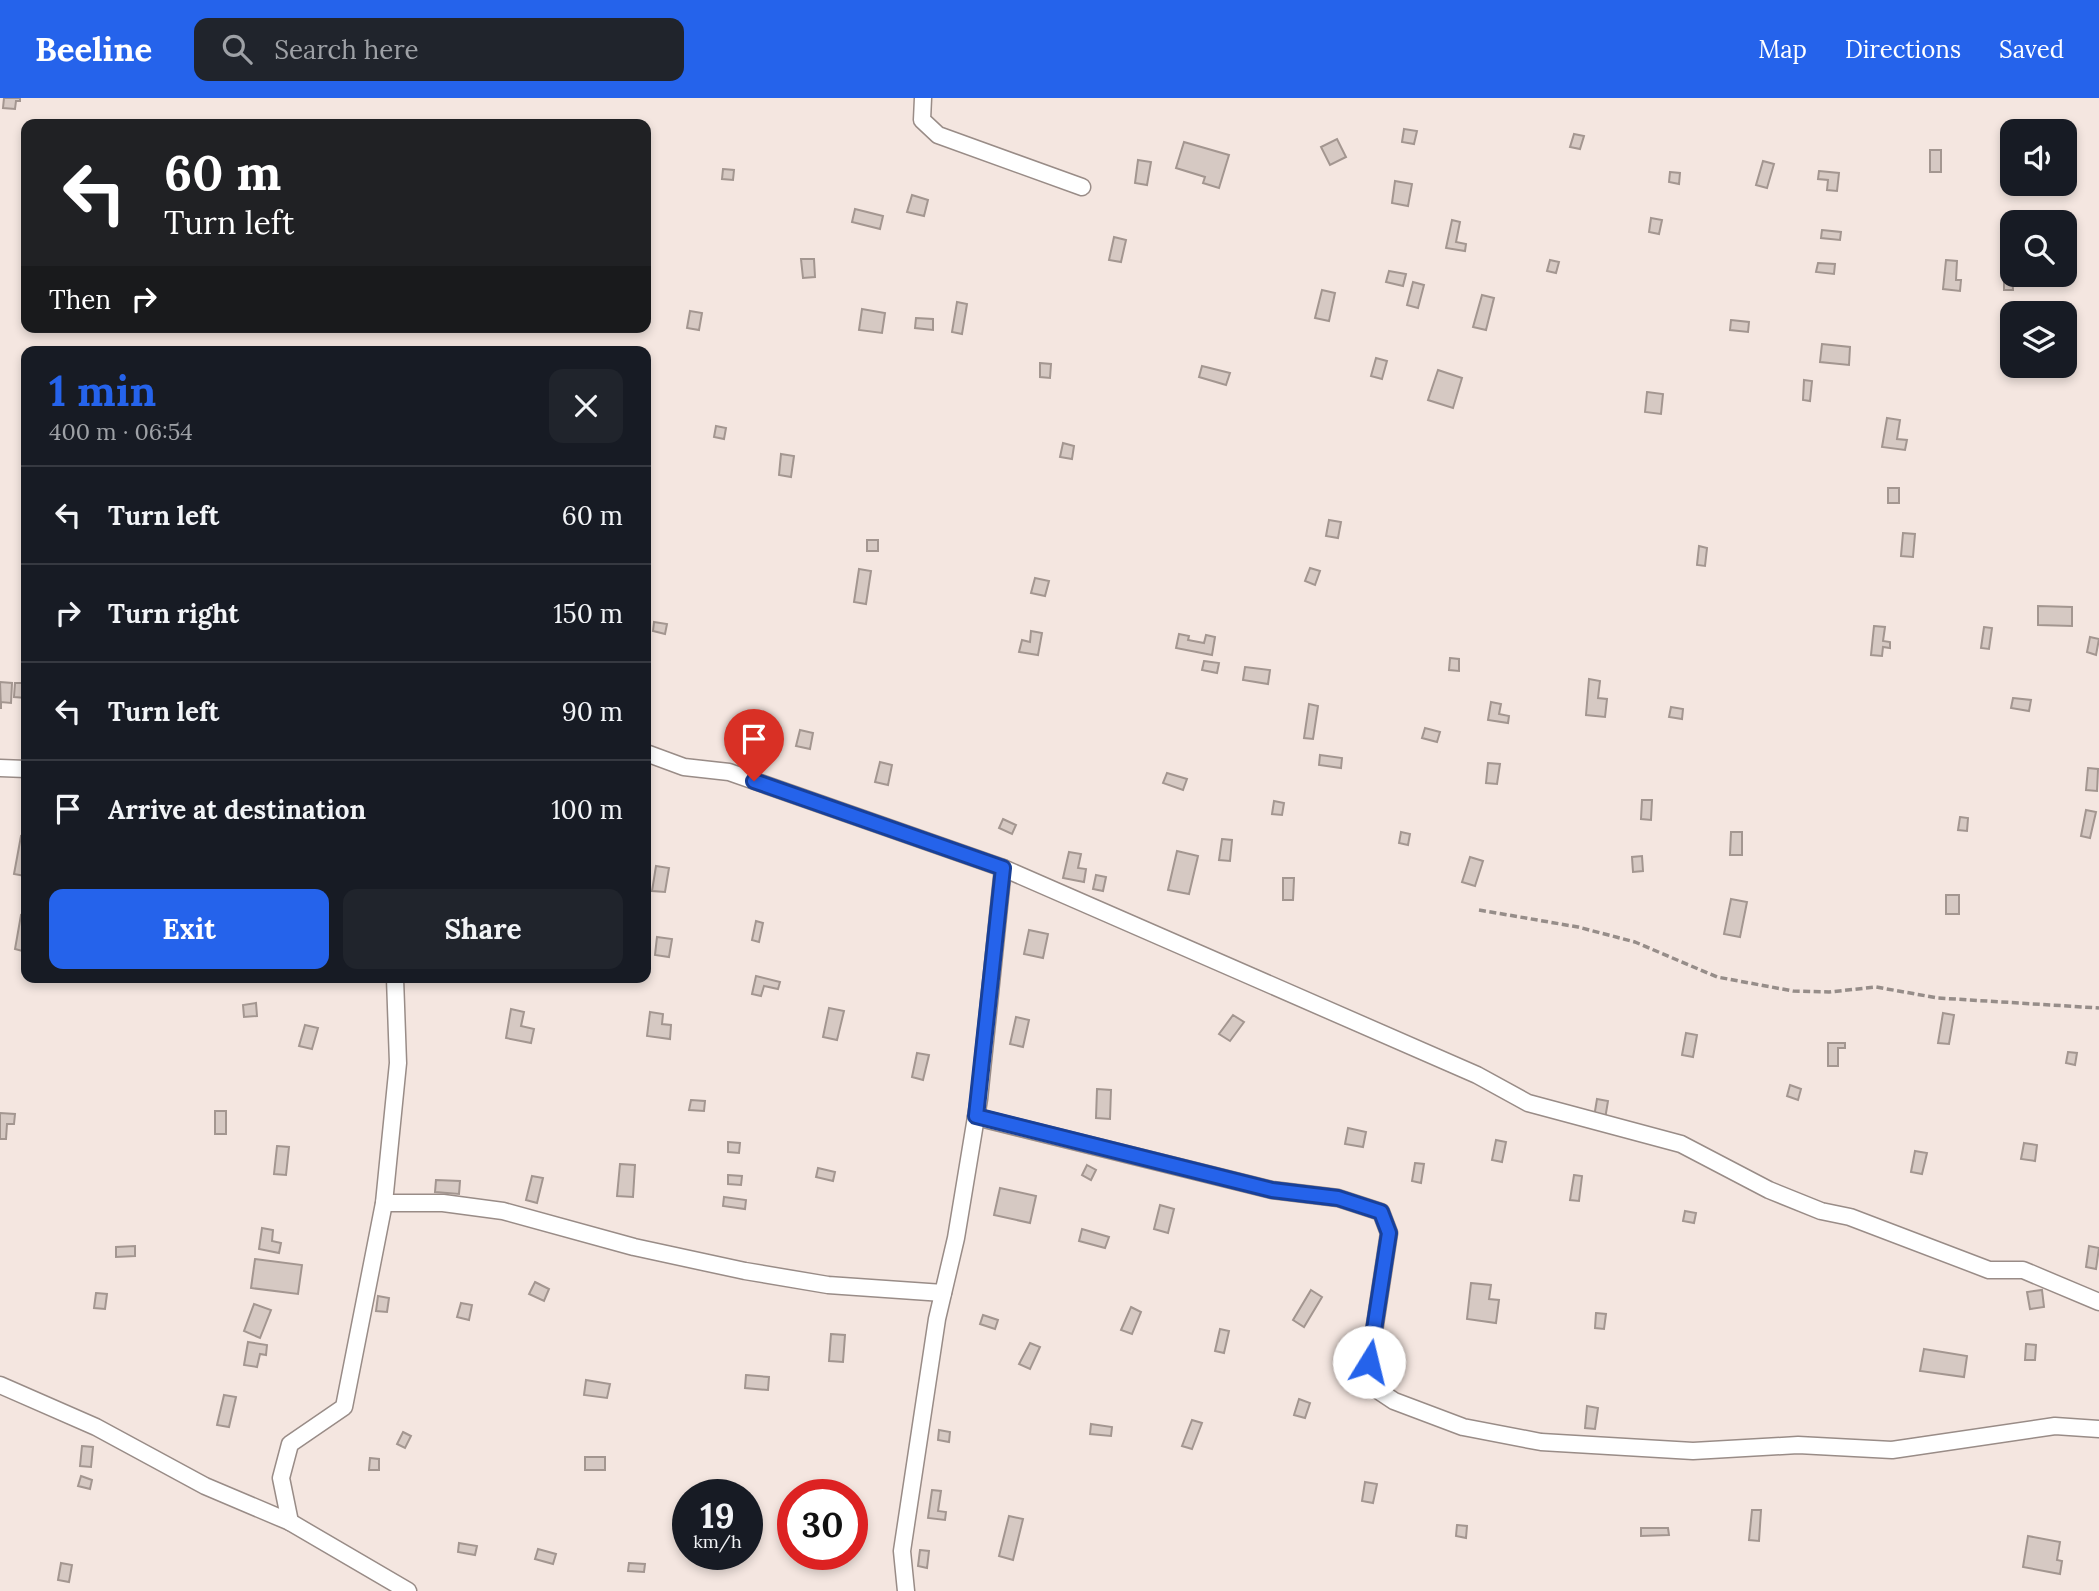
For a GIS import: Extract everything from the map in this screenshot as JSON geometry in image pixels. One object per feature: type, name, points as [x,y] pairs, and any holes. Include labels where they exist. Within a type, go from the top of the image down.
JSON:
[{"type":"street","points":[[923,98],[922,120],[938,135],[1082,187]]},
{"type":"street","points":[[651,755],[684,767],[729,772],[1003,868],[1477,1075],[1528,1103],[1681,1144],[1769,1191],[1821,1211],[1850,1217],[1989,1270],[2023,1270],[2099,1302]]},
{"type":"street","points":[[0,768],[21,769]]},
{"type":"street","points":[[906,1591],[902,1551],[943,1293],[956,1238],[976,1116],[1003,868]]},
{"type":"street","points":[[290,1522],[281,1478],[290,1444],[344,1407],[384,1203],[398,1063],[395,983]]},
{"type":"street","points":[[976,1116],[1272,1190],[1338,1198],[1381,1212],[1389,1233],[1367,1377],[1370,1385],[1395,1401],[1463,1427],[1541,1442],[1693,1451],[1798,1445],[1892,1450],[2055,1426],[2099,1429]]},
{"type":"street","points":[[384,1203],[443,1203],[503,1211],[634,1247],[745,1271],[828,1285],[943,1293]]},
{"type":"street","points":[[0,1385],[96,1427],[205,1486],[290,1522],[408,1591]]},
{"type":"path","points":[[1479,910],[1601,933],[1635,942],[1683,965],[1717,977],[1793,991],[1829,992],[1876,987],[1938,998],[2099,1008]]},
{"type":"building","points":[[4,98],[20,98],[20,101],[16,101],[15,109],[3,108]]},
{"type":"building","points":[[1404,129],[1417,131],[1414,144],[1402,142]]},
{"type":"building","points":[[1574,134],[1584,136],[1580,149],[1570,147]]},
{"type":"building","points":[[1337,139],[1346,157],[1330,165],[1321,147]]},
{"type":"building","points":[[1184,142],[1229,155],[1219,188],[1203,183],[1205,177],[1176,168]]},
{"type":"building","points":[[1930,150],[1941,150],[1941,172],[1930,172]]},
{"type":"building","points":[[1138,160],[1151,162],[1147,185],[1135,183]]},
{"type":"building","points":[[1763,161],[1774,164],[1767,188],[1756,185]]},
{"type":"building","points":[[723,169],[734,170],[733,180],[722,179]]},
{"type":"building","points":[[1819,171],[1839,173],[1837,191],[1827,190],[1828,180],[1818,179]]},
{"type":"building","points":[[1670,172],[1680,173],[1679,184],[1669,182]]},
{"type":"building","points":[[1395,181],[1412,184],[1408,206],[1392,203]]},
{"type":"building","points":[[912,195],[928,200],[924,216],[907,212]]},
{"type":"building","points":[[855,209],[883,216],[880,229],[852,222]]},
{"type":"building","points":[[1651,218],[1662,220],[1659,234],[1649,232]]},
{"type":"building","points":[[1452,220],[1460,222],[1456,242],[1466,244],[1465,251],[1446,248]]},
{"type":"building","points":[[1822,230],[1841,232],[1840,240],[1821,238]]},
{"type":"building","points":[[1114,237],[1126,240],[1121,262],[1109,260]]},
{"type":"building","points":[[801,259],[814,259],[815,277],[803,278]]},
{"type":"building","points":[[1550,260],[1559,262],[1556,273],[1547,271]]},
{"type":"building","points":[[1946,260],[1957,261],[1956,280],[1961,280],[1960,291],[1943,289]]},
{"type":"building","points":[[1818,263],[1835,264],[1834,274],[1816,272]]},
{"type":"building","points":[[1389,271],[1406,274],[1403,286],[1386,282]]},
{"type":"building","points":[[1413,282],[1424,285],[1418,308],[1407,305]]},
{"type":"building","points":[[1322,290],[1335,293],[1329,321],[1315,318]]},
{"type":"building","points":[[1482,295],[1494,298],[1486,330],[1473,327]]},
{"type":"building","points":[[957,302],[967,304],[962,334],[952,332]]},
{"type":"building","points":[[862,309],[885,313],[882,333],[859,330]]},
{"type":"building","points":[[690,311],[702,313],[699,330],[687,328]]},
{"type":"building","points":[[916,318],[933,319],[933,330],[915,328]]},
{"type":"building","points":[[1731,320],[1749,322],[1748,332],[1730,330]]},
{"type":"building","points":[[1822,344],[1850,347],[1849,365],[1820,362]]},
{"type":"building","points":[[1376,358],[1387,361],[1382,379],[1371,376]]},
{"type":"building","points":[[1040,363],[1051,364],[1050,378],[1040,377]]},
{"type":"building","points":[[1202,366],[1230,373],[1226,385],[1199,377]]},
{"type":"building","points":[[1438,370],[1462,378],[1453,408],[1428,400]]},
{"type":"building","points":[[1804,380],[1812,381],[1810,401],[1803,400]]},
{"type":"building","points":[[1647,392],[1663,394],[1661,414],[1645,412]]},
{"type":"building","points":[[1887,418],[1900,420],[1897,439],[1907,440],[1905,450],[1882,447]]},
{"type":"building","points":[[716,426],[726,428],[724,439],[714,437]]},
{"type":"building","points":[[1063,443],[1074,446],[1072,459],[1060,457]]},
{"type":"building","points":[[781,454],[794,456],[791,477],[779,475]]},
{"type":"building","points":[[1888,488],[1899,488],[1899,503],[1888,503]]},
{"type":"building","points":[[1329,520],[1341,522],[1338,538],[1326,536]]},
{"type":"building","points":[[1903,533],[1915,534],[1913,557],[1901,556]]},
{"type":"building","points":[[867,540],[878,540],[878,551],[867,551]]},
{"type":"building","points":[[1699,546],[1707,548],[1705,566],[1697,565]]},
{"type":"building","points":[[1310,568],[1320,571],[1315,585],[1305,581]]},
{"type":"building","points":[[859,569],[871,571],[866,604],[854,602]]},
{"type":"building","points":[[1035,578],[1049,581],[1045,596],[1031,593]]},
{"type":"building","points":[[2038,606],[2072,607],[2072,626],[2038,625]]},
{"type":"building","points":[[654,622],[667,624],[665,634],[653,631]]},
{"type":"building","points":[[1874,626],[1885,627],[1883,641],[1890,642],[1890,648],[1883,647],[1882,656],[1871,655]]},
{"type":"building","points":[[1984,627],[1992,628],[1989,649],[1981,648]]},
{"type":"building","points":[[1031,631],[1042,633],[1038,655],[1019,652],[1022,640],[1030,642]]},
{"type":"building","points":[[1179,634],[1189,636],[1188,640],[1204,643],[1206,635],[1215,637],[1212,655],[1176,648]]},
{"type":"building","points":[[2090,637],[2099,639],[2096,655],[2087,652]]},
{"type":"building","points":[[1450,658],[1459,659],[1459,671],[1449,670]]},
{"type":"building","points":[[1204,661],[1219,663],[1217,673],[1202,670]]},
{"type":"building","points":[[1245,667],[1270,670],[1268,684],[1243,680]]},
{"type":"building","points":[[1589,679],[1600,681],[1598,698],[1607,699],[1605,717],[1586,715]]},
{"type":"building","points":[[0,682],[12,683],[11,703],[1,702],[1,709]]},
{"type":"building","points":[[15,683],[21,683],[21,698],[14,697]]},
{"type":"building","points":[[2013,698],[2031,700],[2029,711],[2011,708]]},
{"type":"building","points":[[1491,702],[1501,704],[1499,714],[1509,716],[1508,723],[1488,720]]},
{"type":"building","points":[[1309,704],[1318,706],[1313,739],[1304,738]]},
{"type":"building","points":[[1671,707],[1683,709],[1682,719],[1669,717]]},
{"type":"building","points":[[1425,728],[1440,732],[1437,742],[1422,738]]},
{"type":"building","points":[[800,730],[813,733],[810,749],[796,746]]},
{"type":"building","points":[[1320,755],[1342,758],[1341,768],[1319,765]]},
{"type":"building","points":[[880,762],[892,765],[888,785],[875,782]]},
{"type":"building","points":[[1488,763],[1500,764],[1497,784],[1486,783]]},
{"type":"building","points":[[2088,768],[2098,769],[2097,791],[2086,790]]},
{"type":"building","points":[[1167,773],[1187,779],[1183,790],[1163,783]]},
{"type":"building","points":[[1642,800],[1652,800],[1651,820],[1641,819]]},
{"type":"building","points":[[1274,801],[1284,803],[1282,815],[1272,814]]},
{"type":"building","points":[[2086,810],[2096,812],[2090,838],[2081,836]]},
{"type":"building","points":[[1960,817],[1968,818],[1967,831],[1958,830]]},
{"type":"building","points":[[1003,819],[1016,825],[1012,834],[999,828]]},
{"type":"building","points":[[1401,832],[1410,834],[1408,845],[1399,843]]},
{"type":"building","points":[[1731,832],[1742,832],[1742,855],[1730,855]]},
{"type":"building","points":[[21,836],[21,875],[14,874]]},
{"type":"building","points":[[1222,839],[1232,840],[1230,861],[1219,860]]},
{"type":"building","points":[[1177,851],[1198,856],[1189,894],[1168,890]]},
{"type":"building","points":[[1069,852],[1081,854],[1078,868],[1086,869],[1084,882],[1063,878]]},
{"type":"building","points":[[1642,856],[1643,871],[1633,872],[1632,857]]},
{"type":"building","points":[[1470,857],[1483,861],[1475,886],[1462,882]]},
{"type":"building","points":[[656,866],[669,868],[665,892],[652,891]]},
{"type":"building","points":[[1096,875],[1106,877],[1103,891],[1093,889]]},
{"type":"building","points":[[1283,878],[1294,878],[1293,900],[1283,900]]},
{"type":"building","points":[[1946,895],[1959,895],[1959,914],[1946,914]]},
{"type":"building","points":[[1731,899],[1747,902],[1740,937],[1724,934]]},
{"type":"building","points":[[21,915],[21,951],[15,949]]},
{"type":"building","points":[[756,921],[763,923],[759,942],[752,940]]},
{"type":"building","points":[[1029,930],[1048,934],[1043,958],[1024,954]]},
{"type":"building","points":[[657,937],[672,939],[669,957],[655,955]]},
{"type":"building","points":[[756,976],[780,982],[778,989],[764,986],[761,996],[752,994]]},
{"type":"building","points":[[256,1003],[257,1016],[244,1017],[243,1005]]},
{"type":"building","points":[[829,1008],[844,1011],[837,1040],[823,1037]]},
{"type":"building","points":[[511,1009],[524,1012],[521,1026],[534,1029],[531,1043],[506,1038]]},
{"type":"building","points":[[650,1012],[663,1014],[662,1024],[671,1025],[670,1039],[647,1036]]},
{"type":"building","points":[[1943,1013],[1954,1015],[1949,1044],[1938,1043]]},
{"type":"building","points":[[1233,1015],[1244,1022],[1230,1041],[1219,1034]]},
{"type":"building","points":[[1016,1017],[1029,1020],[1023,1047],[1010,1044]]},
{"type":"building","points":[[305,1025],[318,1028],[312,1049],[299,1046]]},
{"type":"building","points":[[1686,1033],[1697,1035],[1693,1057],[1682,1055]]},
{"type":"building","points":[[1828,1043],[1845,1043],[1845,1048],[1838,1048],[1838,1066],[1828,1066]]},
{"type":"building","points":[[2068,1052],[2077,1053],[2075,1065],[2066,1063]]},
{"type":"building","points":[[917,1053],[929,1055],[923,1080],[912,1077]]},
{"type":"building","points":[[1790,1085],[1801,1089],[1798,1100],[1787,1096]]},
{"type":"building","points":[[1097,1089],[1111,1090],[1110,1119],[1096,1118]]},
{"type":"building","points":[[1597,1099],[1608,1101],[1605,1119],[1594,1117]]},
{"type":"building","points":[[691,1100],[705,1101],[704,1111],[689,1110]]},
{"type":"building","points":[[215,1111],[226,1111],[226,1134],[215,1134]]},
{"type":"building","points":[[0,1113],[15,1114],[14,1124],[7,1124],[6,1139],[0,1139]]},
{"type":"building","points":[[1348,1128],[1366,1132],[1363,1147],[1345,1144]]},
{"type":"building","points":[[1496,1140],[1506,1142],[1502,1162],[1492,1160]]},
{"type":"building","points":[[728,1142],[740,1143],[739,1153],[728,1152]]},
{"type":"building","points":[[2024,1143],[2037,1145],[2035,1161],[2021,1159]]},
{"type":"building","points":[[277,1146],[289,1147],[286,1175],[274,1174]]},
{"type":"building","points":[[1915,1151],[1927,1153],[1922,1174],[1911,1172]]},
{"type":"building","points":[[1415,1163],[1424,1164],[1421,1183],[1412,1181]]},
{"type":"building","points":[[620,1164],[635,1165],[633,1197],[617,1196]]},
{"type":"building","points":[[1087,1165],[1096,1170],[1091,1180],[1082,1175]]},
{"type":"building","points":[[818,1168],[835,1172],[833,1181],[816,1177]]},
{"type":"building","points":[[728,1175],[742,1176],[741,1185],[728,1184]]},
{"type":"building","points":[[1574,1175],[1582,1176],[1579,1201],[1570,1200]]},
{"type":"building","points":[[532,1176],[543,1178],[537,1203],[526,1200]]},
{"type":"building","points":[[436,1180],[460,1181],[459,1194],[435,1192]]},
{"type":"building","points":[[1000,1188],[1036,1196],[1030,1223],[994,1215]]},
{"type":"building","points":[[724,1197],[746,1200],[745,1209],[723,1206]]},
{"type":"building","points":[[1160,1205],[1174,1209],[1168,1233],[1154,1229]]},
{"type":"building","points":[[1685,1211],[1696,1213],[1694,1223],[1683,1221]]},
{"type":"building","points":[[262,1228],[273,1230],[272,1241],[281,1243],[279,1253],[259,1249]]},
{"type":"building","points":[[1082,1229],[1109,1237],[1105,1248],[1079,1241]]},
{"type":"building","points":[[135,1246],[135,1256],[116,1257],[116,1247]]},
{"type":"building","points":[[2089,1246],[2099,1248],[2096,1269],[2086,1267]]},
{"type":"building","points":[[255,1259],[302,1265],[298,1294],[251,1288]]},
{"type":"building","points":[[535,1282],[549,1289],[544,1301],[529,1294]]},
{"type":"building","points":[[1471,1283],[1491,1285],[1489,1299],[1499,1300],[1496,1323],[1467,1319]]},
{"type":"building","points":[[1311,1290],[1322,1297],[1304,1327],[1293,1320]]},
{"type":"building","points":[[2042,1290],[2044,1307],[2030,1309],[2027,1292]]},
{"type":"building","points":[[96,1293],[107,1294],[105,1309],[94,1308]]},
{"type":"building","points":[[378,1296],[389,1298],[387,1312],[376,1311]]},
{"type":"building","points":[[461,1303],[472,1305],[469,1320],[457,1317]]},
{"type":"building","points":[[254,1304],[271,1310],[260,1338],[244,1331]]},
{"type":"building","points":[[1131,1307],[1141,1312],[1132,1334],[1121,1330]]},
{"type":"building","points":[[1596,1313],[1606,1314],[1604,1329],[1595,1328]]},
{"type":"building","points":[[983,1315],[998,1320],[995,1329],[980,1324]]},
{"type":"building","points":[[1220,1329],[1229,1331],[1224,1353],[1215,1351]]},
{"type":"building","points":[[831,1334],[845,1335],[843,1362],[829,1361]]},
{"type":"building","points":[[248,1342],[267,1345],[266,1355],[260,1354],[257,1367],[244,1365]]},
{"type":"building","points":[[1030,1343],[1040,1347],[1030,1369],[1019,1364]]},
{"type":"building","points":[[2026,1344],[2036,1345],[2035,1360],[2025,1360]]},
{"type":"building","points":[[1924,1349],[1967,1356],[1964,1377],[1920,1371]]},
{"type":"building","points":[[746,1375],[769,1377],[768,1390],[745,1388]]},
{"type":"building","points":[[586,1380],[610,1384],[607,1398],[584,1395]]},
{"type":"building","points":[[224,1395],[236,1397],[229,1427],[217,1425]]},
{"type":"building","points":[[1299,1399],[1310,1403],[1305,1418],[1294,1415]]},
{"type":"building","points":[[1587,1406],[1598,1408],[1595,1429],[1585,1428]]},
{"type":"building","points":[[1192,1420],[1202,1423],[1192,1449],[1182,1446]]},
{"type":"building","points":[[1091,1424],[1112,1427],[1111,1436],[1090,1434]]},
{"type":"building","points":[[939,1430],[950,1432],[949,1442],[938,1440]]},
{"type":"building","points":[[403,1432],[411,1436],[405,1448],[397,1444]]},
{"type":"building","points":[[82,1446],[93,1447],[91,1467],[80,1466]]},
{"type":"building","points":[[585,1457],[605,1457],[605,1470],[585,1470]]},
{"type":"building","points":[[370,1458],[379,1459],[379,1470],[369,1470]]},
{"type":"building","points":[[81,1476],[92,1480],[90,1489],[78,1486]]},
{"type":"building","points":[[1365,1482],[1377,1484],[1373,1503],[1362,1501]]},
{"type":"building","points":[[932,1490],[941,1491],[938,1511],[946,1512],[945,1520],[928,1518]]},
{"type":"building","points":[[1752,1510],[1761,1510],[1759,1541],[1749,1540]]},
{"type":"building","points":[[1009,1516],[1023,1519],[1013,1560],[999,1556]]},
{"type":"building","points":[[1457,1525],[1467,1526],[1466,1538],[1456,1536]]},
{"type":"building","points":[[1641,1528],[1668,1528],[1669,1535],[1641,1536]]},
{"type":"building","points":[[2028,1536],[2060,1542],[2057,1560],[2062,1561],[2060,1574],[2023,1567]]},
{"type":"building","points":[[459,1543],[477,1546],[475,1555],[458,1552]]},
{"type":"building","points":[[538,1549],[556,1554],[553,1564],[535,1559]]},
{"type":"building","points":[[920,1550],[929,1551],[927,1568],[918,1566]]},
{"type":"building","points":[[61,1563],[72,1565],[69,1582],[58,1580]]},
{"type":"building","points":[[629,1563],[645,1564],[644,1572],[628,1571]]},
{"type":"route","points":[[754,781],[1003,868],[976,1116],[1272,1190],[1338,1198],[1381,1212],[1389,1233],[1369,1362]]}]
